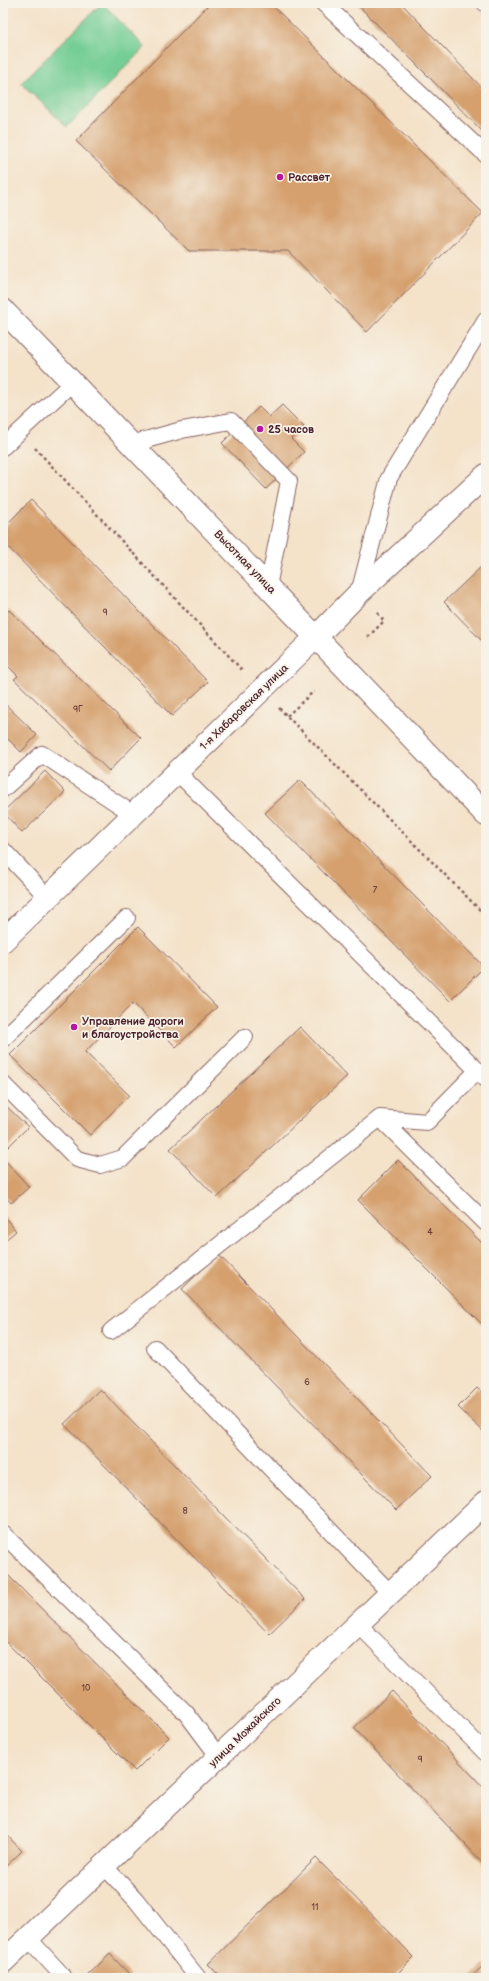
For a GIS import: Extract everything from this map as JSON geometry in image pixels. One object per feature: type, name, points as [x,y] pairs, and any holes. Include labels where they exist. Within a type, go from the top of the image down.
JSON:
[{"type":"street","name":"Высотная улица","points":[[3,310],[486,815]]},
{"type":"street","name":"1-я Хабаровская улица","points":[[3,941],[316,637],[359,593],[486,475]]},
{"type":"street","name":"улица Можайского","points":[[28,1938],[485,1504]]},
{"type":"lane","points":[[323,3],[486,155]]},
{"type":"lane","points":[[359,593],[389,478],[486,320]]},
{"type":"lane","points":[[3,447],[73,382]]},
{"type":"lane","points":[[131,444],[182,430],[231,421],[289,481],[268,587]]},
{"type":"lane","points":[[3,789],[42,754],[133,814]]},
{"type":"lane","points":[[111,1331],[380,1118],[427,1122],[482,1075],[177,772]]},
{"type":"lane","points":[[3,850],[48,898]]},
{"type":"lane","points":[[3,1039],[127,918]]},
{"type":"lane","points":[[3,1084],[77,1159],[100,1165],[123,1158],[245,1037]]},
{"type":"lane","points":[[380,1118],[486,1223]]},
{"type":"lane","points":[[155,1348],[390,1593]]},
{"type":"lane","points":[[3,1534],[186,1713],[219,1757]]},
{"type":"lane","points":[[358,1624],[486,1754]]},
{"type":"lane","points":[[104,1866],[136,1900],[198,1978]]},
{"type":"lane","points":[[3,1962],[28,1938],[63,1978]]},
{"type":"path","points":[[20,432],[242,670]]},
{"type":"path","points":[[368,637],[384,621],[376,611]]},
{"type":"path","points":[[287,716],[314,691]]},
{"type":"path","points":[[279,708],[486,916]]},
{"type":"green space","points":[[102,3],[145,47],[67,127],[21,83]]},
{"type":"building","name":"Рассвет","points":[[210,3],[270,3],[483,213],[367,332],[288,251],[189,251],[76,141]]},
{"type":"building","points":[[356,3],[401,3],[486,92],[486,135]]},
{"type":"building","points":[[282,405],[304,427],[291,439],[304,452],[266,489],[222,443],[259,407],[269,417]]},
{"type":"building","points":[[31,500],[208,682],[172,716],[3,542],[3,528]]},
{"type":"building","points":[[481,567],[486,572],[486,645],[444,602]]},
{"type":"building","points":[[9,610],[141,738],[109,771],[14,679],[18,676],[3,661],[3,617]]},
{"type":"building","points":[[3,702],[37,735],[21,752],[3,734]]},
{"type":"building","points":[[45,771],[65,792],[22,833],[3,812]]},
{"type":"building","points":[[300,780],[484,967],[450,1001],[265,813]]},
{"type":"building","name":"Управление дороги и благоустройства","points":[[138,927],[217,1007],[176,1047],[133,1003],[85,1052],[129,1095],[90,1135],[10,1055]]},
{"type":"building","points":[[300,1027],[347,1076],[217,1198],[170,1149]]},
{"type":"building","points":[[3,1103],[28,1127],[7,1148],[3,1145]]},
{"type":"building","points":[[3,1158],[29,1187],[11,1203],[3,1194]]},
{"type":"building","points":[[398,1160],[486,1247],[486,1328],[358,1200]]},
{"type":"building","points":[[3,1215],[16,1231],[3,1242]]},
{"type":"building","points":[[218,1254],[432,1476],[396,1510],[182,1289]]},
{"type":"building","points":[[477,1388],[486,1396],[486,1434],[458,1407]]},
{"type":"building","points":[[100,1389],[305,1599],[269,1634],[64,1424]]},
{"type":"building","points":[[3,1570],[169,1737],[135,1771],[3,1639]]},
{"type":"building","points":[[392,1691],[486,1790],[486,1866],[354,1728]]},
{"type":"building","points":[[3,1831],[22,1851],[3,1869]]},
{"type":"building","points":[[316,1858],[414,1957],[393,1978],[222,1978],[208,1964]]},
{"type":"building","points":[[110,1954],[133,1978],[85,1978]]},
{"type":"building","points":[[484,1965],[486,1967],[486,1978],[470,1978]]},
{"type":"place","name":"Рассвет","points":[[280,177]]},
{"type":"place","name":"25 часов","points":[[260,429]]},
{"type":"place","name":"Управление дороги и благоустройства","points":[[74,1027]]}]
